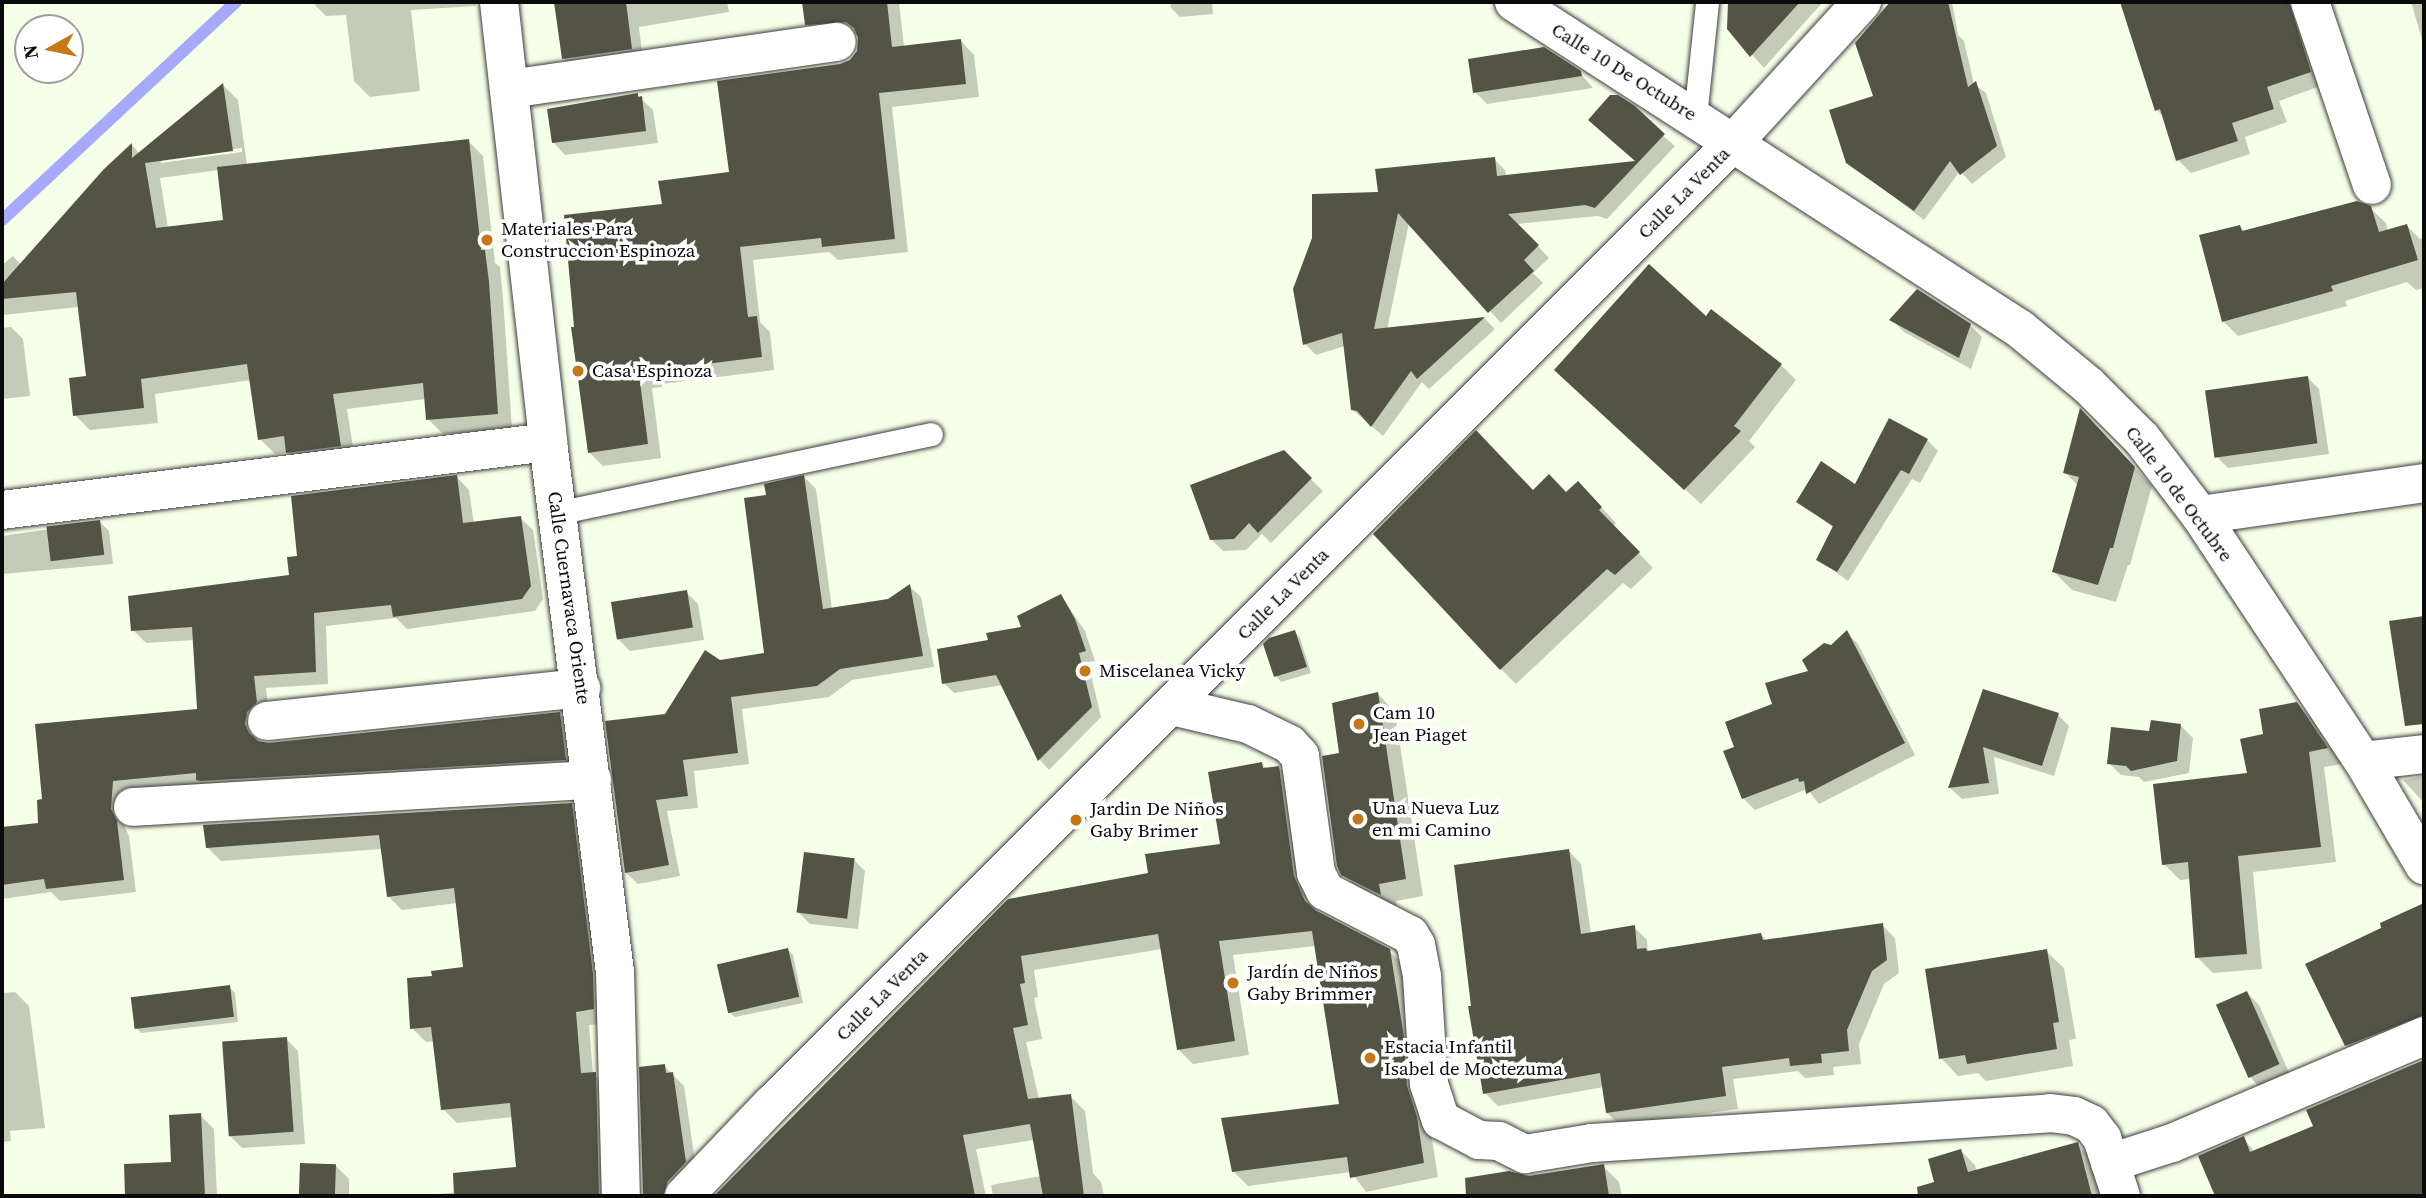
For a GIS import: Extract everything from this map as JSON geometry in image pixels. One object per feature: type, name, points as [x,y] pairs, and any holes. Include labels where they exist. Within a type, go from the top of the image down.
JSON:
[{"type":"street","name":"Calle Cuernavaca Oriente","points":[[499,2],[548,442],[615,972],[621,1196]]},
{"type":"street","name":"Calle 10 De Octubre","points":[[1514,2],[1734,142]]},
{"type":"street","name":"Calle La Venta","points":[[684,1196],[772,1104],[1734,142],[1862,2]]},
{"type":"street","points":[[2310,2],[2372,185]]},
{"type":"street","points":[[509,89],[837,42]]},
{"type":"street","name":"Calle 10 de Octubre","points":[[1734,142],[2020,329],[2088,385],[2142,439],[2200,515],[2362,761],[2424,865]]},
{"type":"street","points":[[2,510],[548,442]]},
{"type":"street","points":[[2200,515],[2424,483]]},
{"type":"street","points":[[267,721],[581,688]]},
{"type":"street","points":[[1172,706],[1248,724],[1289,744],[1300,756],[1316,873],[1325,891],[1410,934],[1416,945],[1422,977],[1429,1084],[1441,1121],[1479,1140],[1499,1142],[1525,1154],[1592,1143],[2050,1113],[2074,1116],[2091,1124],[2102,1138],[2116,1180],[2172,1143],[2424,1036]]},
{"type":"street","points":[[2362,761],[2424,754]]},
{"type":"street","points":[[133,807],[592,780]]},
{"type":"lane","points":[[1695,117],[1707,2]]},
{"type":"lane","points":[[557,513],[930,434]]},
{"type":"building","points":[[554,2],[626,2],[632,49],[562,59]]},
{"type":"building","points":[[802,2],[887,2],[892,47],[961,39],[966,84],[879,93],[895,239],[822,247],[821,238],[740,247],[748,317],[757,316],[762,357],[639,374],[648,444],[588,453],[571,327],[574,327],[564,215],[662,204],[658,181],[729,172],[717,81],[840,64],[850,60],[857,51],[858,38],[854,28],[846,22],[805,25]]},
{"type":"building","points":[[1728,2],[1800,2],[1750,57],[1727,29]]},
{"type":"building","points":[[1890,2],[1948,2],[1968,87],[1976,81],[1997,146],[1960,175],[1950,161],[1914,211],[1846,163],[1829,110],[1873,96],[1855,43]]},
{"type":"building","points":[[2120,2],[2289,2],[2311,72],[2267,87],[2274,109],[2232,123],[2238,141],[2176,161],[2160,109],[2155,111]]},
{"type":"building","points":[[1544,47],[1581,71],[1582,76],[1473,93],[1468,59]]},
{"type":"building","points":[[223,83],[233,151],[145,163],[156,228],[223,220],[217,167],[469,139],[481,250],[485,250],[489,282],[498,414],[426,420],[423,383],[333,394],[341,446],[286,453],[284,436],[258,440],[247,364],[141,379],[144,408],[73,416],[69,378],[86,376],[76,292],[2,299],[2,284],[104,169],[132,143],[132,158]]},
{"type":"building","points":[[638,93],[638,97],[642,96],[646,131],[552,143],[547,109]]},
{"type":"building","points":[[1610,95],[1618,95],[1635,106],[1665,134],[1595,208],[1585,205],[1508,214],[1539,245],[1524,260],[1534,271],[1488,313],[1398,213],[1374,329],[1485,317],[1417,379],[1411,371],[1371,427],[1357,411],[1351,410],[1342,333],[1303,345],[1293,289],[1312,238],[1312,194],[1378,192],[1375,169],[1495,157],[1497,176],[1635,161],[1588,120]]},
{"type":"building","points":[[2357,201],[2371,206],[2379,232],[2407,224],[2418,260],[2331,286],[2333,291],[2222,322],[2199,235],[2240,225],[2242,231]]},
{"type":"building","points":[[1649,264],[1706,316],[1711,309],[1782,364],[1734,426],[1741,431],[1684,490],[1554,370]]},
{"type":"building","points":[[1917,289],[1971,324],[1959,358],[1889,320]]},
{"type":"building","points":[[2308,376],[2317,443],[2214,458],[2205,390]]},
{"type":"building","points":[[2080,408],[2135,467],[2113,548],[2110,548],[2098,585],[2052,572],[2079,477],[2063,473]]},
{"type":"building","points":[[1889,418],[1928,439],[1909,474],[1901,470],[1837,572],[1816,560],[1833,526],[1796,502],[1821,461],[1855,484]]},
{"type":"building","points":[[1476,430],[1533,490],[1549,474],[1566,492],[1578,481],[1602,507],[1599,510],[1640,552],[1615,575],[1607,569],[1500,670],[1373,534]]},
{"type":"building","points":[[1284,450],[1312,478],[1258,533],[1249,523],[1234,539],[1210,540],[1190,485]]},
{"type":"building","points":[[457,475],[463,523],[521,516],[531,586],[522,599],[393,617],[391,605],[314,613],[316,672],[254,676],[257,702],[247,712],[245,724],[249,733],[258,741],[269,743],[560,712],[566,760],[200,781],[196,780],[196,773],[113,781],[111,809],[117,821],[124,880],[46,889],[44,879],[2,885],[2,827],[38,823],[37,800],[42,799],[35,724],[197,709],[192,627],[131,631],[128,596],[289,575],[287,557],[297,556],[291,496]]},
{"type":"building","points":[[804,475],[823,609],[888,599],[910,584],[923,656],[840,669],[817,686],[731,697],[738,753],[683,760],[688,796],[656,800],[669,865],[625,873],[605,721],[665,714],[705,650],[720,660],[764,653],[744,498],[766,495],[764,484]]},
{"type":"building","points":[[100,520],[104,555],[51,561],[46,527]]},
{"type":"building","points":[[687,590],[693,628],[617,640],[611,602]]},
{"type":"building","points":[[1061,594],[1075,619],[1086,651],[1079,653],[1092,707],[1038,761],[996,675],[942,684],[937,649],[988,640],[986,633],[1021,627],[1017,616]]},
{"type":"building","points":[[2424,616],[2424,724],[2405,726],[2389,621]]},
{"type":"building","points":[[1295,630],[1307,667],[1274,677],[1263,644],[1269,638]]},
{"type":"building","points":[[1847,630],[1905,743],[1806,794],[1804,781],[1799,782],[1798,778],[1742,799],[1723,751],[1734,747],[1725,722],[1772,704],[1765,683],[1808,671],[1802,660],[1824,643],[1831,645]]},
{"type":"building","points":[[1983,689],[2059,713],[2042,766],[1983,747],[1989,783],[1948,788]]},
{"type":"building","name":"Una Nueva Luz en mi Camino","points":[[1378,692],[1406,879],[1379,884],[1381,895],[1341,875],[1337,866],[1322,756],[1339,753],[1332,703]]},
{"type":"building","points":[[2297,702],[2328,748],[2309,752],[2321,847],[2238,856],[2247,954],[2195,958],[2188,862],[2162,865],[2153,784],[2247,773],[2240,739],[2263,734],[2259,709]]},
{"type":"building","points":[[2151,720],[2181,724],[2177,761],[2131,771],[2126,766],[2107,764],[2111,727],[2149,731]]},
{"type":"building","points":[[1262,762],[1263,768],[1279,766],[1294,876],[1305,901],[1315,910],[1390,949],[1404,1037],[1407,1086],[1417,1117],[1424,1163],[1350,1178],[1347,1157],[1232,1172],[1221,1118],[1339,1104],[1312,931],[1219,941],[1235,1041],[1177,1050],[1158,934],[1021,956],[1025,983],[1020,984],[1028,1025],[1013,1028],[1028,1099],[1071,1094],[1084,1196],[1043,1196],[1030,1124],[963,1135],[975,1196],[714,1196],[1008,899],[1148,873],[1145,854],[1220,844],[1208,772]]},
{"type":"building","points":[[572,803],[593,974],[594,1009],[576,1012],[581,1073],[596,1072],[599,1196],[454,1196],[453,1173],[516,1167],[510,1103],[441,1110],[431,1027],[410,1029],[407,978],[432,976],[431,971],[463,967],[454,888],[387,897],[379,835],[206,848],[203,825]]},
{"type":"building","points":[[1569,849],[1581,934],[1635,925],[1637,949],[1646,948],[1647,951],[1761,933],[1763,940],[1883,923],[1887,960],[1872,971],[1847,1030],[1849,1051],[1821,1054],[1822,1063],[1790,1066],[1789,1058],[1722,1067],[1726,1096],[1606,1113],[1600,1073],[1483,1094],[1468,1006],[1471,1006],[1454,865]]},
{"type":"building","points":[[804,852],[855,858],[847,919],[797,913]]},
{"type":"building","points":[[2424,903],[2424,1015],[2345,1046],[2305,964],[2381,928],[2380,923]]},
{"type":"building","points":[[788,948],[799,997],[728,1013],[717,964]]},
{"type":"building","points":[[2047,949],[2059,1022],[2053,1023],[2057,1049],[1967,1064],[1965,1055],[1939,1059],[1925,969]]},
{"type":"building","points":[[230,985],[234,1017],[135,1029],[131,997]]},
{"type":"building","points":[[2247,991],[2280,1064],[2248,1078],[2216,1005]]},
{"type":"building","points":[[287,1037],[294,1132],[229,1136],[222,1042]]},
{"type":"building","points":[[2424,1060],[2424,1196],[2215,1196],[2198,1156],[2244,1136],[2250,1152],[2313,1126],[2306,1110]]},
{"type":"building","points":[[665,1064],[666,1073],[673,1072],[686,1162],[668,1181],[663,1196],[643,1196],[639,1067]]},
{"type":"building","points":[[201,1113],[205,1196],[125,1196],[124,1164],[171,1162],[169,1115]]},
{"type":"building","points":[[2078,1142],[2092,1196],[1918,1196],[1917,1187],[1934,1182],[1928,1159],[1961,1149],[1968,1172]]},
{"type":"building","points":[[300,1163],[336,1164],[335,1196],[299,1196]]},
{"type":"building","points":[[1604,1164],[1609,1196],[1466,1196],[1465,1178],[1509,1171],[1529,1176]]},
{"type":"waterway","points":[[2,220],[236,2]]},
{"type":"place","name":"Materiales Para Construccion Espinoza","points":[[487,240]]},
{"type":"place","name":"Casa Espinoza","points":[[578,371]]},
{"type":"place","name":"Miscelanea Vicky","points":[[1085,671]]},
{"type":"place","name":"Cam 10 Jean Piaget","points":[[1359,724]]},
{"type":"place","name":"Una Nueva Luz en mi Camino","points":[[1358,819]]},
{"type":"place","name":"Jardin De Niños Gaby Brimer","points":[[1076,820]]},
{"type":"place","name":"Jardín de Niños Gaby Brimmer","points":[[1233,983]]},
{"type":"place","name":"Estacia Infantil Isabel de Moctezuma","points":[[1370,1058]]}]
